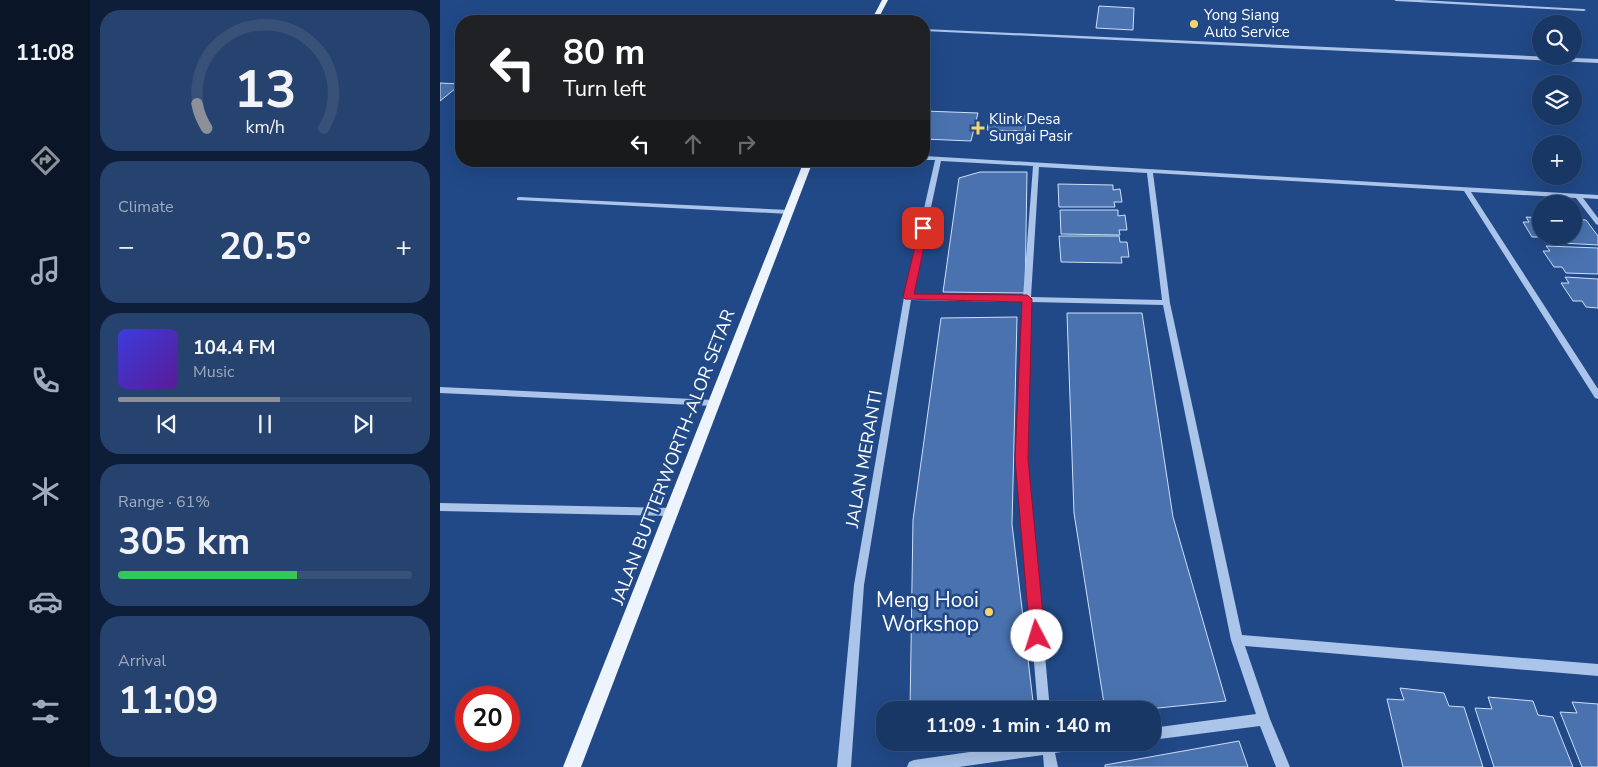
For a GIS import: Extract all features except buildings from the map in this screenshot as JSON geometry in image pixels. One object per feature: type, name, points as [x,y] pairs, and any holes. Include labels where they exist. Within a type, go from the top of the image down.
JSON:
[{"type":"main road","points":[[877,15],[885,0]]},
{"type":"main road","name":"JALAN BUTTERWORTH-ALOR SETAR","points":[[572,767],[674,512],[714,403],[807,167]]},
{"type":"street","points":[[1396,0],[1584,10]]},
{"type":"street","points":[[930,30],[1598,62]]},
{"type":"street","points":[[930,158],[1577,195]]},
{"type":"street","name":"JALAN MERANTI","points":[[844,767],[859,585],[908,297],[938,159]]},
{"type":"street","points":[[1036,165],[1027,299],[1022,459],[1043,701]]},
{"type":"street","points":[[1150,171],[1166,303],[1238,640],[1264,720],[1283,767]]},
{"type":"street","points":[[1466,189],[1597,392]]},
{"type":"street","points":[[1582,195],[1598,197]]},
{"type":"street","points":[[520,199],[789,212]]},
{"type":"street","points":[[1582,201],[1598,222]]},
{"type":"street","points":[[908,297],[1166,303]]},
{"type":"street","points":[[440,390],[714,403]]},
{"type":"street","points":[[440,507],[674,512]]},
{"type":"street","points":[[1238,640],[1598,670]]},
{"type":"street","points":[[1161,733],[1264,720]]},
{"type":"street","points":[[914,767],[1011,751]]},
{"type":"street","points":[[1048,751],[1051,767]]},
{"type":"place","name":"Yong Siang Auto Service","points":[[1194,24]]},
{"type":"place","name":"Klink Desa Sungai Pasir","points":[[978,128]]},
{"type":"place","name":"Meng Hooi Workshop","points":[[989,612]]},
{"type":"route","points":[[923,228],[908,297],[1027,299],[1022,404],[1022,459],[1037,636]]}]
